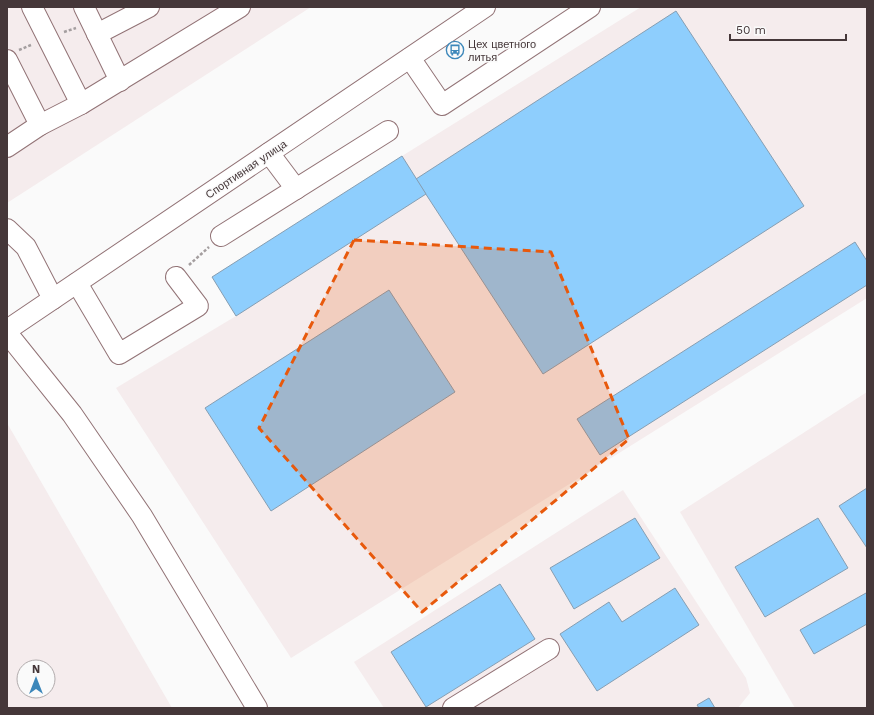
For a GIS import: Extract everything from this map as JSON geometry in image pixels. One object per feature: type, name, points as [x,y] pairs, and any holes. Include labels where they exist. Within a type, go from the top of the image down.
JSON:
[{"type":"street","points":[[32,7],[81,104]]},
{"type":"street","points":[[84,7],[120,81]]},
{"type":"street","points":[[7,147],[40,125],[81,104],[120,81],[240,7]]},
{"type":"street","name":"Спортивная улица","points":[[7,331],[77,282],[485,7]]},
{"type":"street","points":[[410,58],[442,105],[590,7]]},
{"type":"street","points":[[97,34],[138,10]]},
{"type":"street","points":[[7,60],[40,125]]},
{"type":"street","points":[[221,236],[388,131]]},
{"type":"street","points":[[269,153],[296,189]]},
{"type":"street","points":[[7,229],[26,247],[53,299]]},
{"type":"street","points":[[77,282],[119,354],[198,306],[176,277]]},
{"type":"street","points":[[7,331],[72,414],[142,516],[257,708]]},
{"type":"street","points":[[453,708],[549,649]]},
{"type":"path","points":[[176,277],[221,236]]},
{"type":"highlighted area","points":[[354,240],[551,252],[629,439],[422,612],[259,428]]},
{"type":"shaded area","points":[[7,7],[311,7],[7,203]]},
{"type":"shaded area","points":[[641,7],[867,7],[867,298],[291,658],[116,388],[236,316],[212,277],[402,156]]},
{"type":"shaded area","points":[[867,392],[867,708],[795,708],[680,512]]},
{"type":"shaded area","points":[[7,423],[172,708],[7,708]]},
{"type":"shaded area","points":[[623,490],[746,678],[750,693],[738,708],[384,708],[354,662]]},
{"type":"building","points":[[676,11],[804,206],[543,374],[416,179]]},
{"type":"building","points":[[402,156],[426,194],[236,316],[212,277]]},
{"type":"building","points":[[855,242],[867,261],[867,285],[600,455],[577,419]]},
{"type":"building","points":[[389,290],[455,392],[271,511],[205,408]]},
{"type":"building","points":[[867,488],[867,548],[839,506]]},
{"type":"building","points":[[635,518],[660,558],[574,609],[550,568]]},
{"type":"building","points":[[818,518],[848,568],[765,617],[735,567]]},
{"type":"building","points":[[500,584],[535,639],[426,707],[391,652]]},
{"type":"building","points":[[675,588],[699,625],[597,691],[560,634],[609,602],[622,622]]},
{"type":"building","points":[[866,593],[867,624],[814,654],[800,630]]},
{"type":"building","points":[[709,698],[715,708],[699,708],[697,705]]},
{"type":"place","name":"Цех цветного литья","points":[[455,50]]}]
